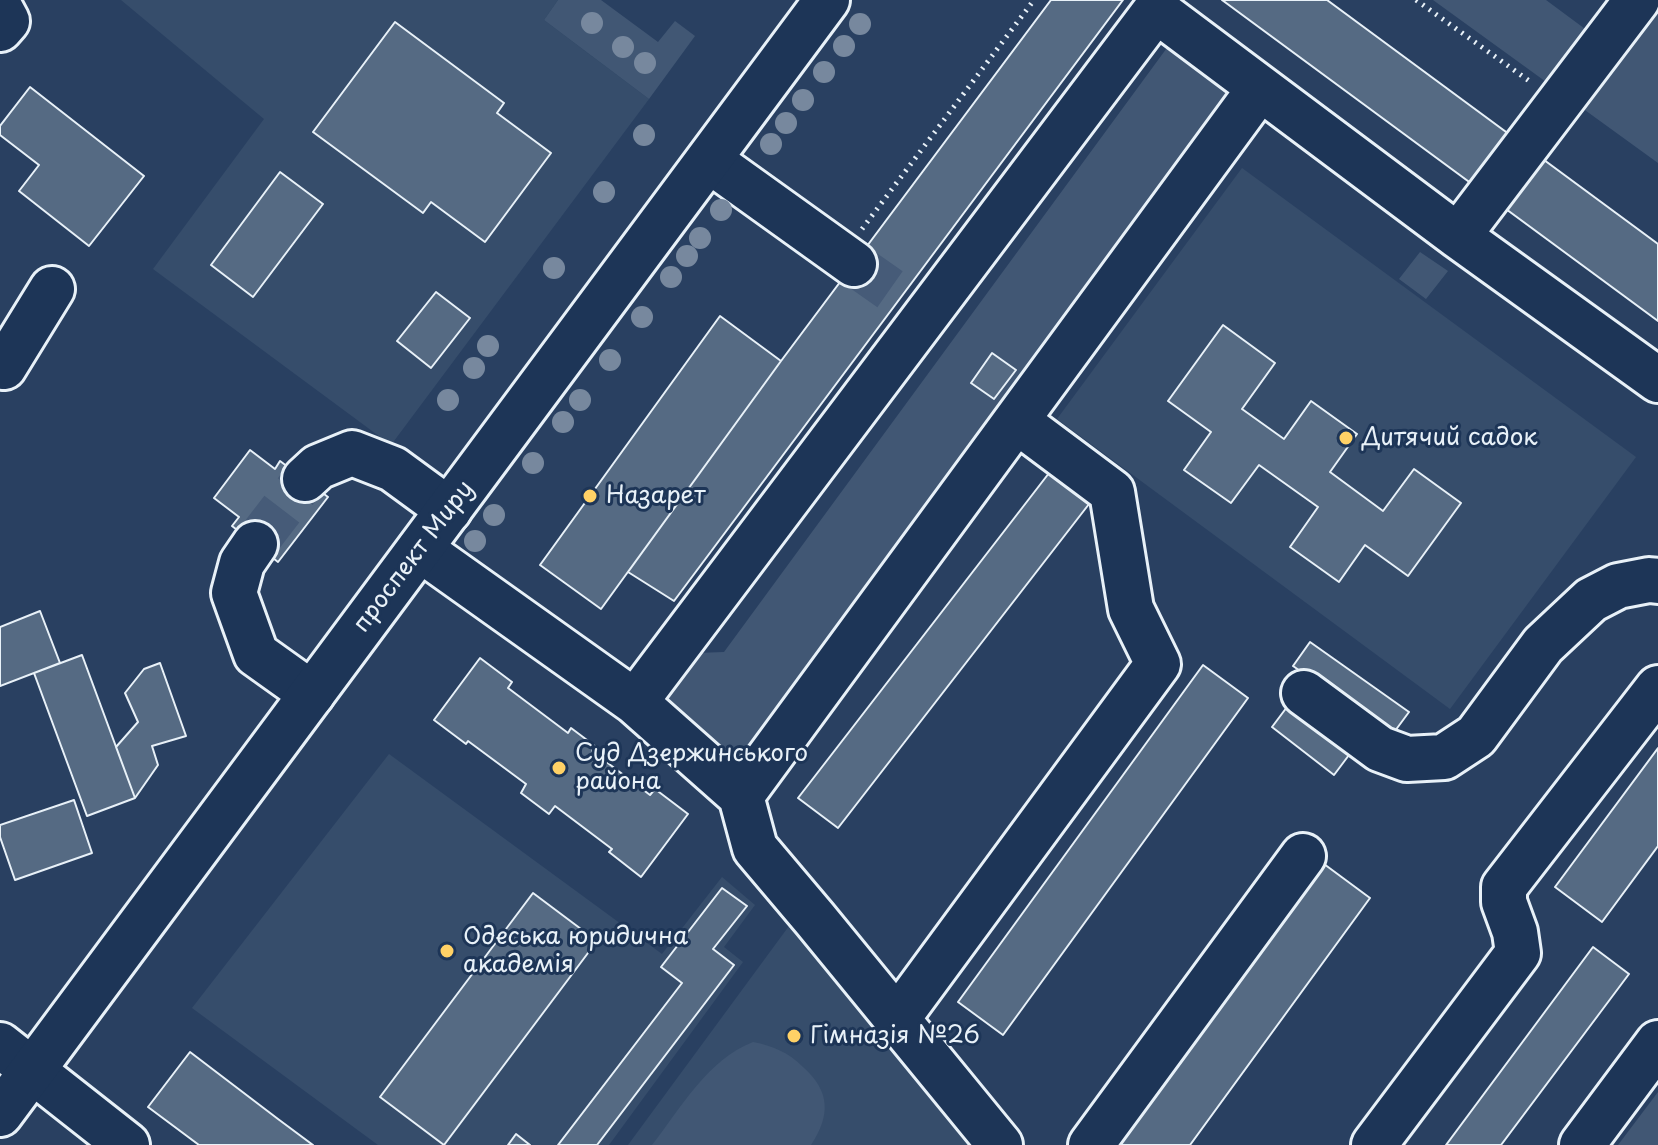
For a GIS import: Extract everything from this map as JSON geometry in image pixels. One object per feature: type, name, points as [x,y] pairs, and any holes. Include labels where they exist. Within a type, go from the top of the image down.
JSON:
[{"type":"main road","name":"проспект Миру","points":[[0,1114],[16,1058],[312,694],[827,0]]},
{"type":"main road","points":[[1458,236],[1637,0]]},
{"type":"main road","points":[[0,8],[7,21],[0,29]]},
{"type":"main road","points":[[635,702],[914,306],[1156,10],[1458,236],[1658,380]]},
{"type":"main road","points":[[741,796],[1260,88]]},
{"type":"main road","points":[[709,160],[848,260]]},
{"type":"main road","points":[[0,364],[4,367],[52,289]]},
{"type":"main road","points":[[897,1019],[1158,664],[1131,609],[1112,492],[1017,421]]},
{"type":"main road","points":[[305,479],[318,467],[352,453],[393,469],[449,510]]},
{"type":"main road","points":[[255,544],[242,563],[234,593],[256,654],[312,694]]},
{"type":"main road","points":[[420,549],[635,702],[741,796],[755,848],[994,1142]]},
{"type":"main road","points":[[1304,693],[1380,749],[1407,759],[1444,757],[1476,736],[1543,645],[1591,600],[1618,586],[1658,581]]},
{"type":"main road","points":[[1374,1145],[1518,953],[1515,932],[1504,902],[1504,887],[1658,688]]},
{"type":"main road","points":[[1091,1145],[1303,856]]},
{"type":"main road","points":[[1582,1145],[1658,1043]]},
{"type":"main road","points":[[16,1058],[127,1145]]},
{"type":"path","points":[[848,260],[1034,0]]},
{"type":"path","points":[[1416,0],[1560,103]]},
{"type":"shaded area","points":[[121,0],[558,0],[544,20],[649,99],[391,445],[153,269],[264,119]]},
{"type":"shaded area","points":[[558,0],[601,0],[658,42],[675,21],[695,36],[649,99],[544,20]]},
{"type":"shaded area","points":[[1433,0],[1546,0],[1604,43],[1658,0],[1658,163]]},
{"type":"shaded area","points":[[1172,41],[1244,94],[744,776],[663,697],[697,653],[724,652]]},
{"type":"shaded area","name":"Дитячий садок","points":[[1242,168],[1636,457],[1450,709],[1057,419]]},
{"type":"shaded area","points":[[1420,252],[1448,271],[1426,299],[1399,279]]},
{"type":"shaded area","name":"Одеська юридична академія","points":[[389,754],[662,954],[722,877],[755,905],[724,947],[743,962],[609,1145],[378,1145],[192,1008]]},
{"type":"shaded area","name":"Гімназія №26","points":[[789,926],[968,1145],[628,1145]]},
{"type":"shaded area","points":[[753,1042],[792,1057],[818,1085],[823,1094],[824,1113],[811,1145],[652,1145],[708,1073],[722,1060]]},
{"type":"shaded area","points":[[1658,1092],[1658,1145],[1618,1145]]},
{"type":"building","points":[[1051,0],[1123,0],[674,601],[628,572],[781,361]]},
{"type":"building","points":[[1222,0],[1327,0],[1658,244],[1658,321]]},
{"type":"building","points":[[395,22],[504,103],[497,113],[551,153],[485,242],[431,202],[423,213],[313,132]]},
{"type":"building","points":[[30,87],[144,176],[89,246],[19,191],[39,165],[0,135],[0,126]]},
{"type":"building","points":[[280,172],[323,204],[253,297],[211,265]]},
{"type":"building","points":[[436,292],[470,318],[431,368],[397,341]]},
{"type":"building","points":[[720,316],[781,361],[601,609],[540,565]]},
{"type":"building","points":[[1223,325],[1275,363],[1242,409],[1284,439],[1311,401],[1357,434],[1330,472],[1383,511],[1414,469],[1461,503],[1408,576],[1365,545],[1339,582],[1290,547],[1318,507],[1259,465],[1231,503],[1184,470],[1211,432],[1168,401]]},
{"type":"building","points":[[992,353],[1016,370],[994,399],[971,383]]},
{"type":"building","points":[[250,450],[275,469],[280,461],[328,497],[278,562],[232,526],[239,517],[214,498]]},
{"type":"building","points":[[1056,464],[1096,495],[838,828],[798,798]]},
{"type":"building","points":[[40,611],[60,663],[0,686],[0,627]]},
{"type":"building","points":[[1310,642],[1409,712],[1392,735],[1293,666]]},
{"type":"building","points":[[82,655],[135,798],[87,816],[34,673]]},
{"type":"building","name":"Суд Дзержинського района","points":[[480,658],[512,682],[508,688],[568,733],[571,728],[595,746],[592,751],[650,795],[655,789],[688,814],[641,877],[609,852],[612,849],[555,806],[549,814],[521,793],[526,784],[434,720]]},
{"type":"building","points":[[160,663],[186,736],[152,746],[158,765],[135,798],[116,747],[138,722],[125,693],[144,669]]},
{"type":"building","points":[[1203,665],[1248,698],[1003,1035],[958,1002]]},
{"type":"building","points":[[1290,703],[1352,751],[1334,775],[1272,727]]},
{"type":"building","points":[[1658,748],[1658,846],[1602,922],[1555,887]]},
{"type":"building","points":[[74,800],[92,853],[15,880],[0,837],[0,825]]},
{"type":"building","points":[[1324,864],[1370,898],[1190,1145],[1119,1145]]},
{"type":"building","points":[[722,888],[747,906],[713,949],[734,965],[597,1145],[558,1145],[682,983],[661,967]]},
{"type":"building","points":[[533,893],[597,941],[444,1145],[380,1097]]},
{"type":"building","points":[[1593,947],[1629,974],[1501,1145],[1446,1145]]},
{"type":"building","points":[[190,1052],[313,1145],[199,1145],[148,1107]]},
{"type":"building","points":[[516,1134],[530,1145],[508,1145]]},
{"type":"tunnel","points":[[854,264],[901,297]]},
{"type":"tunnel","points":[[255,544],[305,479]]},
{"type":"place","name":"Дитячий садок","points":[[1346,438]]},
{"type":"place","name":"Назарет","points":[[590,496]]},
{"type":"place","name":"Суд Дзержинського района","points":[[559,768]]},
{"type":"place","name":"Одеська юридична академія","points":[[447,951]]},
{"type":"place","name":"Гімназія №26","points":[[794,1036]]}]
